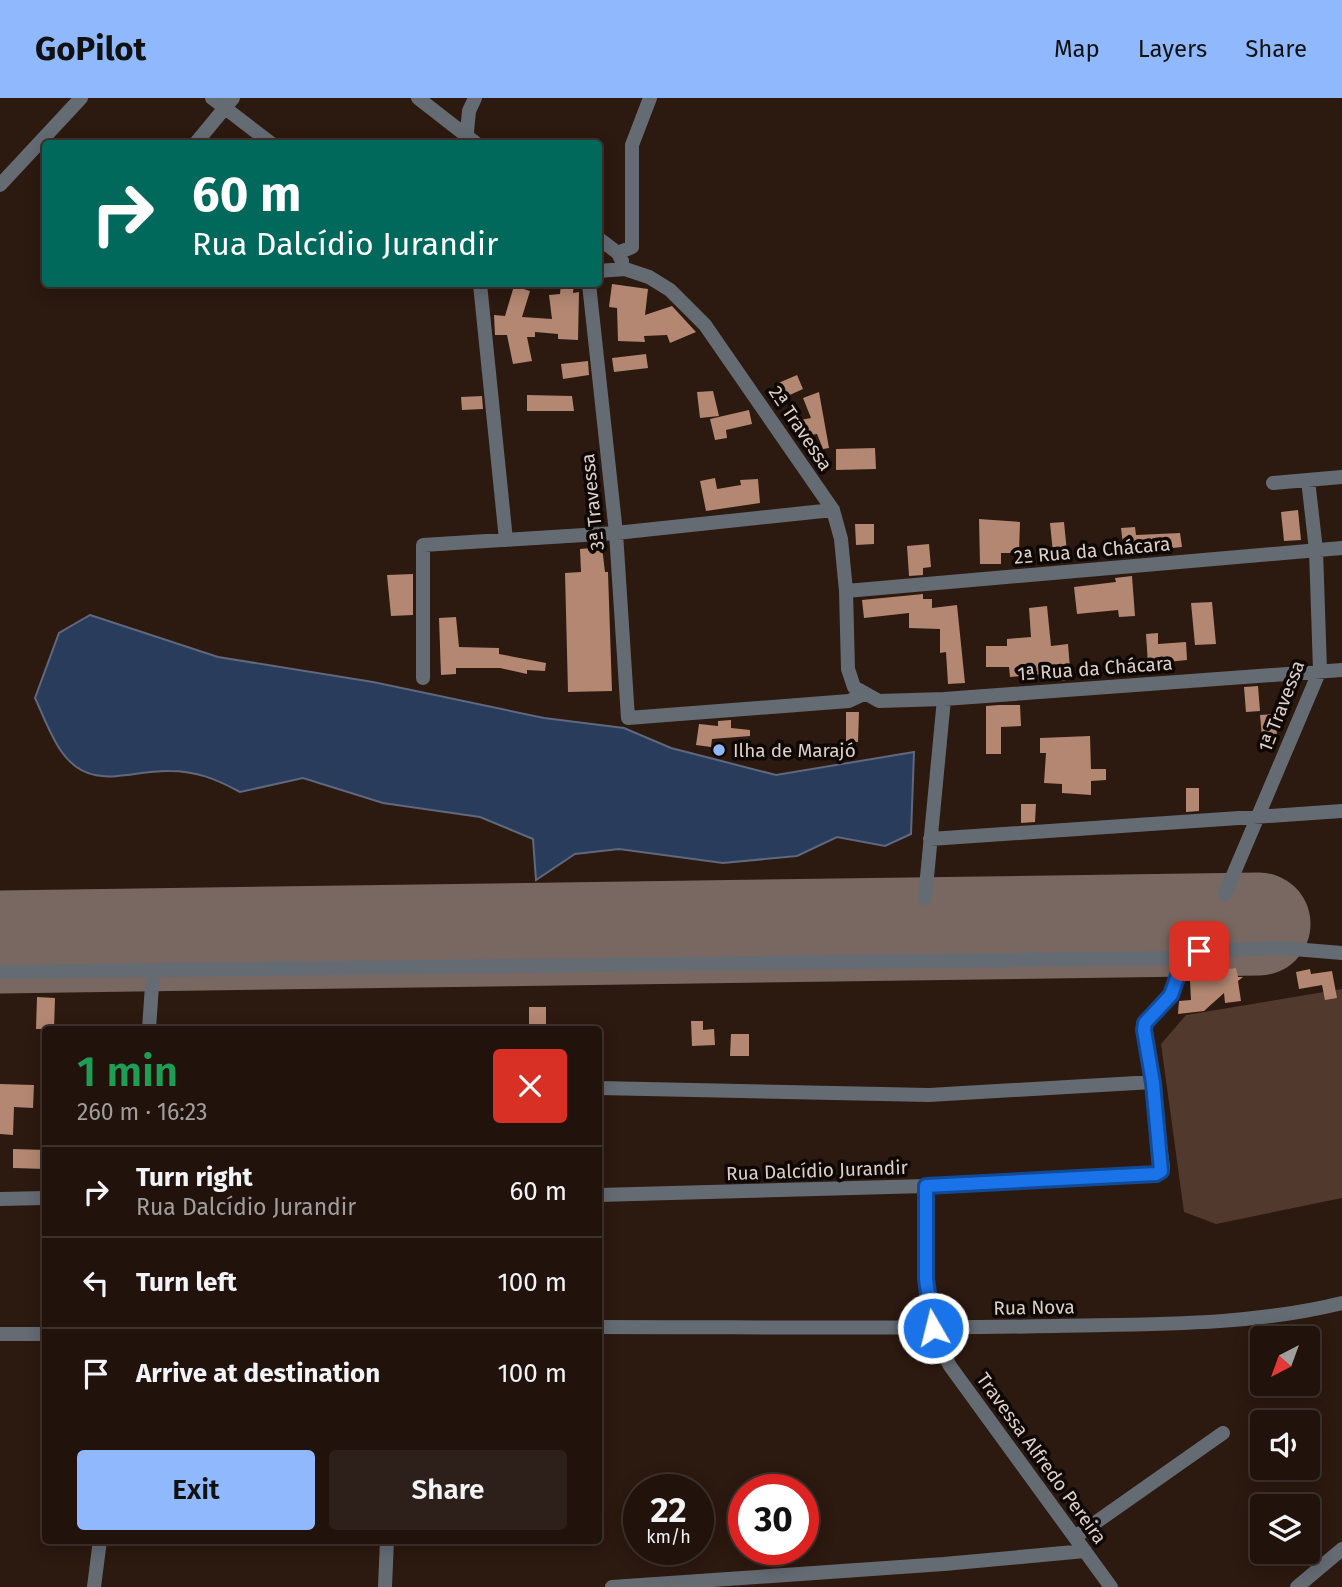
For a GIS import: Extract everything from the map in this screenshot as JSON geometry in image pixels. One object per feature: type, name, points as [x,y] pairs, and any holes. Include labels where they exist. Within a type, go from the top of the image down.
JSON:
[{"type":"street","points":[[0,185],[81,98]]},
{"type":"street","points":[[212,98],[229,103],[268,140]]},
{"type":"street","points":[[418,98],[468,140]]},
{"type":"street","points":[[469,140],[469,111],[475,98]]},
{"type":"street","points":[[618,253],[632,247],[632,145],[650,98]]},
{"type":"street","points":[[198,140],[229,103]]},
{"type":"street","points":[[602,241],[618,253],[625,269]]},
{"type":"street","name":"2ª Travessa","points":[[602,271],[625,269],[670,290],[705,325],[833,510],[841,539],[846,591],[848,669],[859,690]]},
{"type":"street","points":[[480,287],[506,540]]},
{"type":"street","name":"3ª Travessa","points":[[589,287],[616,533],[628,718],[849,701],[859,690]]},
{"type":"street","points":[[1273,483],[1342,477]]},
{"type":"street","name":"1ª Travessa","points":[[1224,894],[1320,670],[1316,550],[1308,480]]},
{"type":"street","points":[[423,678],[423,545],[616,533],[833,510]]},
{"type":"street","name":"2ª Rua da Chácara","points":[[846,591],[1342,548]]},
{"type":"street","name":"1ª Rua da Chácara","points":[[859,690],[879,701],[944,699],[1342,670]]},
{"type":"street","points":[[925,898],[944,699]]},
{"type":"street","points":[[930,839],[1342,811]]},
{"type":"street","points":[[602,1088],[929,1095],[1153,1083],[1145,1023],[1171,995],[1181,967],[1188,958],[1199,951],[1282,948],[1342,953]]},
{"type":"street","points":[[0,972],[1188,958]]},
{"type":"street","points":[[149,1026],[153,971]]},
{"type":"street","name":"Rua Dalcídio Jurandir","points":[[602,1195],[926,1186],[1156,1174],[1161,1171],[1153,1083]]},
{"type":"street","name":"Travessa Alfredo Pereira","points":[[926,1186],[926,1279],[933,1328],[950,1366],[1111,1587]]},
{"type":"street","points":[[0,1199],[42,1198]]},
{"type":"street","name":"Rua Nova","points":[[602,1327],[933,1328],[1172,1324],[1258,1317],[1342,1303]]},
{"type":"street","points":[[0,1334],[42,1334]]},
{"type":"street","points":[[1075,1536],[1223,1433]]},
{"type":"street","points":[[94,1587],[99,1544]]},
{"type":"street","points":[[385,1587],[387,1544]]},
{"type":"street","points":[[1297,1587],[1342,1549]]},
{"type":"street","points":[[612,1587],[944,1564],[1085,1550]]},
{"type":"shaded area","points":[[1342,989],[1342,1198],[1216,1224],[1184,1212],[1161,1044],[1186,1015]]},
{"type":"water","points":[[90,615],[218,657],[373,682],[544,718],[624,728],[671,748],[776,775],[914,752],[911,834],[885,846],[837,837],[797,856],[723,863],[619,849],[575,854],[536,880],[533,839],[480,817],[383,803],[303,778],[240,792],[189,772],[97,776],[72,764],[61,751],[35,698],[59,633]]},
{"type":"building","points":[[612,284],[648,289],[645,315],[672,306],[696,332],[670,343],[667,335],[644,336],[645,342],[618,341],[617,308],[609,307]]},
{"type":"building","points":[[514,287],[517,287],[530,291],[522,317],[552,319],[549,295],[560,294],[561,287],[574,287],[573,293],[579,292],[578,340],[558,339],[558,334],[535,332],[535,337],[527,337],[532,361],[513,364],[507,335],[495,335],[494,315],[505,316]]},
{"type":"building","points":[[646,354],[648,368],[614,372],[612,358]]},
{"type":"building","points":[[588,361],[589,375],[563,379],[561,364]]},
{"type":"building","points":[[797,375],[803,389],[783,398],[776,384]]},
{"type":"building","points":[[713,391],[719,416],[700,418],[697,392]]},
{"type":"building","points":[[819,392],[829,448],[823,449],[817,434],[798,437],[795,421],[811,418],[803,398]]},
{"type":"building","points":[[527,395],[572,396],[574,411],[527,411]]},
{"type":"building","points":[[482,396],[483,409],[462,410],[461,397]]},
{"type":"building","points":[[749,410],[752,424],[726,430],[727,438],[715,440],[710,419]]},
{"type":"building","points":[[875,448],[876,469],[836,470],[836,449]]},
{"type":"building","points":[[715,478],[717,489],[741,485],[740,480],[758,479],[760,503],[706,511],[700,481]]},
{"type":"building","points":[[1298,510],[1301,540],[1284,541],[1281,512]]},
{"type":"building","points":[[979,519],[1020,522],[1019,553],[1001,553],[1001,564],[980,564]]},
{"type":"building","points":[[1064,522],[1068,562],[1054,563],[1050,523]]},
{"type":"building","points":[[855,524],[874,524],[874,544],[856,545]]},
{"type":"building","points":[[1135,527],[1136,535],[1180,533],[1182,547],[1124,553],[1121,528]]},
{"type":"building","points":[[929,544],[931,567],[923,568],[923,575],[909,576],[907,546]]},
{"type":"building","points":[[602,547],[605,572],[608,572],[612,691],[568,692],[565,573],[581,572],[580,549]]},
{"type":"building","points":[[413,574],[413,615],[391,616],[387,575]]},
{"type":"building","points":[[1132,576],[1135,616],[1119,617],[1118,610],[1077,614],[1074,587],[1116,582],[1115,578]]},
{"type":"building","points":[[923,594],[923,599],[932,599],[932,608],[957,605],[965,683],[948,684],[946,652],[940,653],[940,629],[909,628],[909,613],[864,618],[862,600]]},
{"type":"building","points":[[1212,602],[1216,644],[1195,645],[1191,603]]},
{"type":"building","points":[[1047,606],[1051,646],[1068,644],[1071,680],[1054,681],[1053,673],[1010,677],[1009,667],[986,667],[986,646],[1007,646],[1007,639],[1031,637],[1029,608]]},
{"type":"building","points":[[456,617],[459,647],[499,648],[499,654],[546,663],[545,671],[527,670],[527,674],[500,668],[456,668],[456,674],[441,675],[439,618]]},
{"type":"building","points":[[1158,633],[1158,644],[1186,642],[1187,660],[1148,664],[1146,634]]},
{"type":"building","points":[[1258,686],[1260,711],[1246,712],[1244,687]]},
{"type":"building","points":[[1020,705],[1021,726],[1001,727],[1001,754],[986,754],[986,706]]},
{"type":"building","points":[[846,712],[859,712],[858,742],[846,742]]},
{"type":"building","points":[[1275,714],[1277,736],[1262,737],[1260,715]]},
{"type":"building","points":[[731,720],[731,728],[750,730],[750,736],[712,739],[711,747],[696,745],[699,724],[718,726],[718,721]]},
{"type":"building","points":[[1090,736],[1091,769],[1106,769],[1106,780],[1091,781],[1091,795],[1062,793],[1062,784],[1044,783],[1046,753],[1040,753],[1040,738]]},
{"type":"building","points":[[1186,788],[1199,788],[1199,811],[1186,812]]},
{"type":"building","points":[[1021,804],[1036,804],[1035,822],[1021,823]]},
{"type":"building","points":[[1236,968],[1238,977],[1243,977],[1238,981],[1241,1001],[1225,1003],[1224,993],[1204,1011],[1178,1014],[1179,1001],[1191,1000],[1190,981],[1221,978],[1220,970]]},
{"type":"building","points":[[1310,969],[1311,974],[1332,971],[1337,998],[1325,1000],[1322,985],[1299,989],[1296,972]]},
{"type":"building","points":[[37,997],[55,998],[54,1026],[36,1029]]},
{"type":"building","points":[[529,1007],[546,1007],[546,1026],[529,1026]]},
{"type":"building","points":[[691,1021],[703,1021],[703,1030],[714,1029],[715,1045],[692,1046]]},
{"type":"building","points":[[731,1034],[749,1034],[749,1056],[730,1056]]},
{"type":"building","points":[[0,1084],[34,1085],[33,1108],[14,1107],[13,1135],[0,1134]]},
{"type":"building","points":[[13,1149],[42,1150],[42,1169],[13,1168]]},
{"type":"runway","points":[[0,942],[1259,924]]},
{"type":"place","name":"Ilha de Marajó","points":[[719,750]]},
{"type":"route","points":[[933,1328],[926,1279],[926,1186],[1156,1174],[1161,1171],[1163,1167],[1145,1023],[1171,995],[1181,967],[1199,951]]}]
